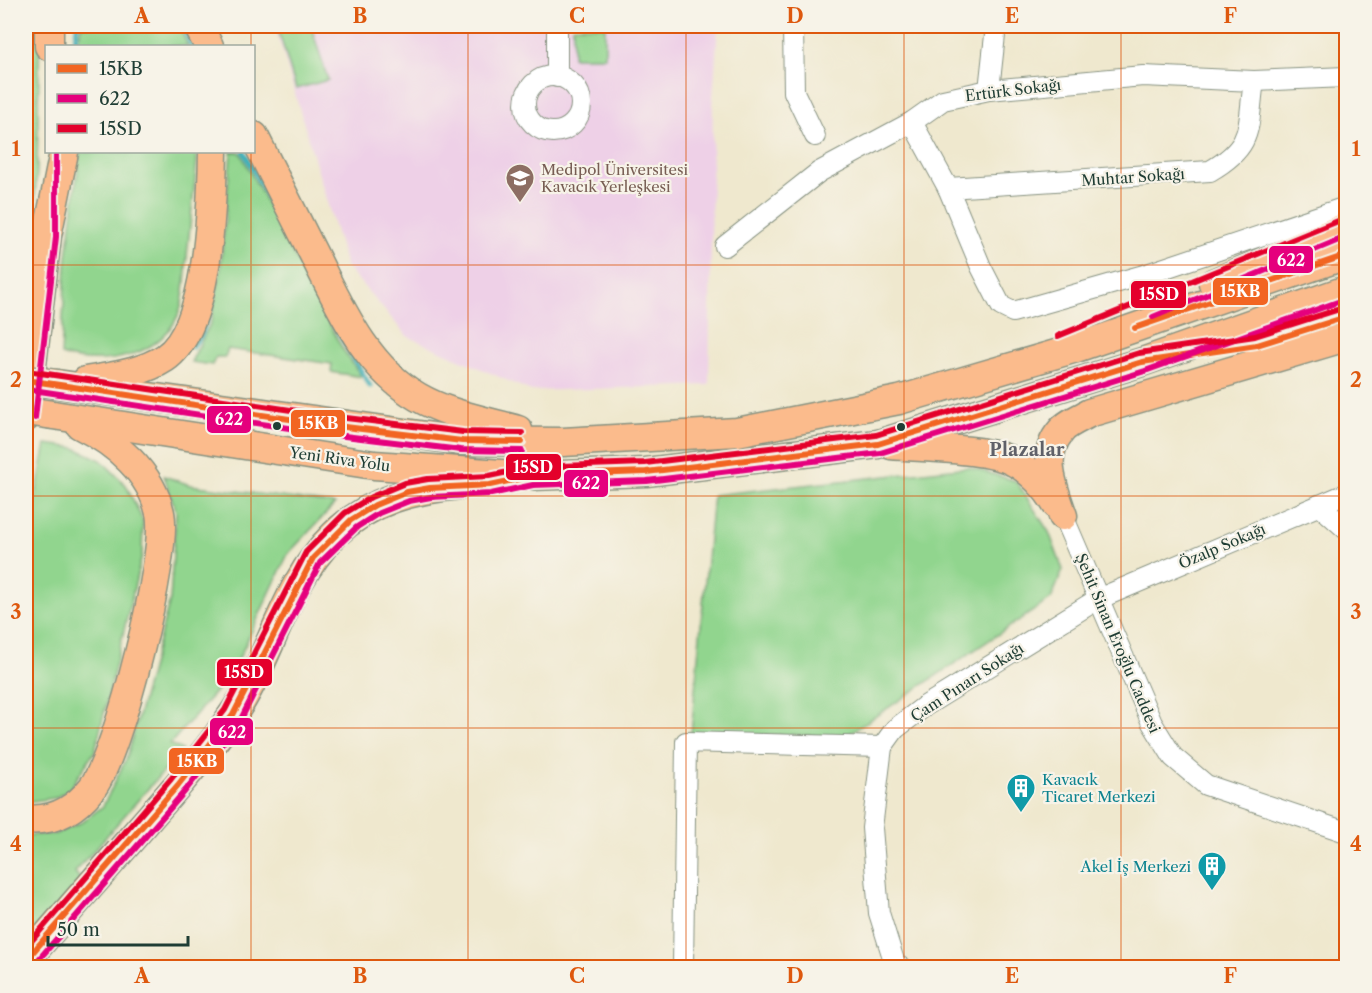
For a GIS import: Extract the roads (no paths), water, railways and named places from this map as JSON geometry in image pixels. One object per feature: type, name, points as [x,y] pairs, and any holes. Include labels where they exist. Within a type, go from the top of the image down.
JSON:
[{"type":"highway","points":[[49,45],[50,26]]},
{"type":"highway","points":[[198,26],[208,45]]},
{"type":"highway","points":[[255,138],[354,331],[382,368],[417,397],[446,410],[563,442]]},
{"type":"highway","points":[[26,819],[40,820],[57,817],[75,806],[92,788],[108,761],[120,726],[159,560],[160,514],[148,482],[129,459],[102,437],[35,414],[47,236],[47,153]]},
{"type":"highway","points":[[47,236],[64,153]]},
{"type":"highway","points":[[57,384],[129,373],[152,366],[176,349],[186,334],[199,301],[211,196],[213,153]]},
{"type":"highway","points":[[976,377],[1347,228]]},
{"type":"highway","points":[[26,380],[337,426],[462,441],[563,442],[747,431],[899,400],[1073,349],[1347,255]]},
{"type":"highway","points":[[878,444],[1142,362],[1347,290]]},
{"type":"highway","points":[[1142,362],[1257,345],[1347,317]]},
{"type":"highway","points":[[1063,516],[1052,483],[1049,457],[1061,431],[1089,413],[1347,337]]},
{"type":"highway","name":"Yeni Riva Yolu","points":[[35,414],[374,465],[532,476],[646,472],[878,444]]},
{"type":"highway","points":[[878,444],[984,454],[1014,461],[1048,490],[1063,516]]},
{"type":"highway","points":[[26,960],[178,785],[233,715],[252,682],[301,578],[313,558],[334,535],[363,512],[407,492],[462,485],[490,485],[532,476]]},
{"type":"street","points":[[557,26],[557,77]]},
{"type":"street","points":[[793,26],[794,93],[815,136]]},
{"type":"street","points":[[989,90],[996,26]]},
{"type":"street","name":"Ertürk Sokağı","points":[[725,246],[819,172],[912,122],[944,100],[989,90],[1143,76],[1254,81],[1347,77]]},
{"type":"street","name":"Muhtar Sokağı","points":[[948,188],[1210,171],[1233,158],[1244,143],[1254,81]]},
{"type":"street","points":[[912,122],[948,188],[981,267],[1001,306],[1013,312],[1147,274],[1347,207]]},
{"type":"street","name":"Özalp Sokağı","points":[[1098,599],[1347,494]]},
{"type":"street","points":[[1319,505],[1347,529]]},
{"type":"street","name":"Şehit Sinan Eroğlu Caddesi","points":[[1063,516],[1161,741],[1188,772],[1206,785],[1229,794],[1346,830]]},
{"type":"street","name":"Çam Pınarı Sokağı","points":[[882,747],[895,729],[925,706],[1098,599]]},
{"type":"street","points":[[683,968],[686,742],[882,747],[872,828],[879,913],[895,964],[902,968]]},
{"type":"waterway","points":[[74,45],[77,26]]},
{"type":"waterway","points":[[182,26],[192,45]]},
{"type":"waterway","points":[[245,153],[292,243]]},
{"type":"waterway","points":[[192,347],[201,335],[212,301]]},
{"type":"waterway","points":[[335,326],[370,386]]},
{"type":"place","name":"Medipol Üniversitesi Kavacık Yerleşkesi","points":[[520,204]]},
{"type":"place","name":"Kavacık Ticaret Merkezi","points":[[1021,814]]},
{"type":"place","name":"Akel İş Merkezi","points":[[1212,892]]},
{"type":"district","name":"Plazalar","points":[[1027,450]]}]
